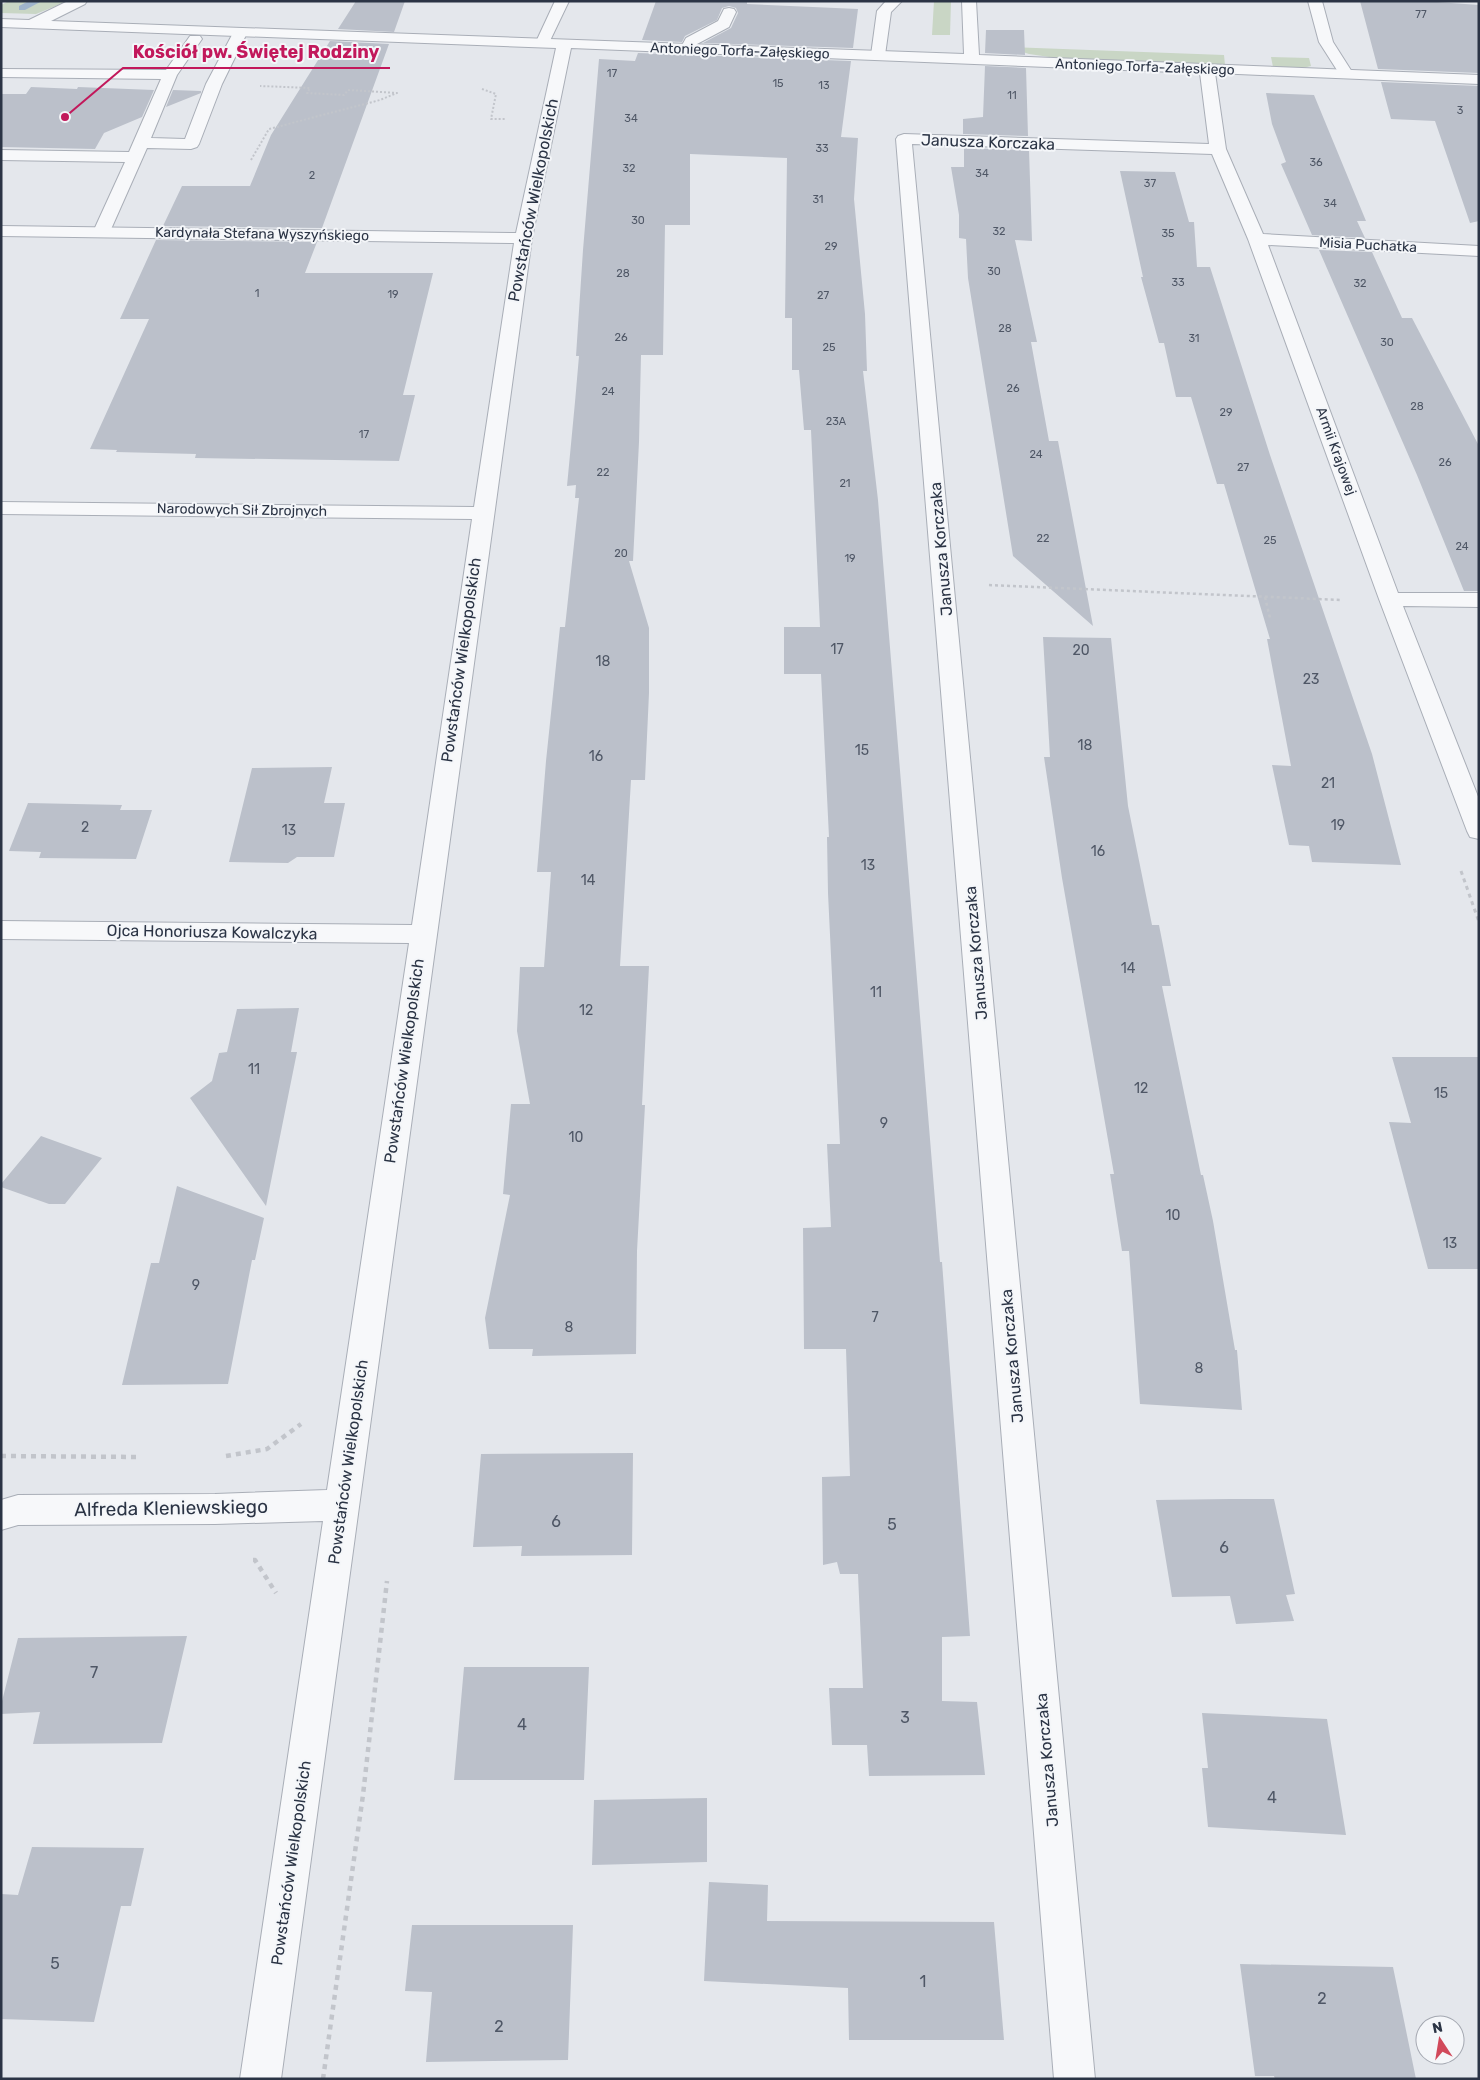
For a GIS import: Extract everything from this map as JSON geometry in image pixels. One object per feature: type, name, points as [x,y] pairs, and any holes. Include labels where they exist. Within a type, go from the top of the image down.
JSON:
[{"type":"street","points":[[31,24],[80,1]]},
{"type":"street","name":"Powstańców Wielkopolskich","points":[[260,2079],[522,238],[553,44],[562,1]]},
{"type":"street","points":[[870,1],[884,12]]},
{"type":"street","points":[[878,55],[884,12],[895,1]]},
{"type":"street","points":[[969,1],[972,60]]},
{"type":"street","points":[[1315,1],[1326,42],[1347,75]]},
{"type":"street","points":[[687,49],[691,42],[724,24],[728,12]]},
{"type":"street","name":"Antoniego Torfa-Załęskiego","points":[[1,23],[878,55],[1479,80]]},
{"type":"street","points":[[1,155],[138,150],[191,144],[214,84],[240,33]]},
{"type":"street","points":[[102,232],[170,75],[195,40]]},
{"type":"street","name":"Armii Krajowej","points":[[1207,69],[1218,149],[1257,239],[1390,599],[1479,830]]},
{"type":"street","points":[[1,73],[170,75]]},
{"type":"street","name":"Janusza Korczaka","points":[[1075,2079],[904,139],[1218,149]]},
{"type":"street","name":"Kardynała Stefana Wyszyńskiego","points":[[1,231],[522,238]]},
{"type":"street","name":"Misia Puchatka","points":[[1257,239],[1479,252]]},
{"type":"street","name":"Narodowych Sił Zbrojnych","points":[[1,508],[483,513]]},
{"type":"street","points":[[1390,599],[1479,600]]},
{"type":"street","name":"Ojca Honoriusza Kowalczyka","points":[[1,930],[422,934]]},
{"type":"street","name":"Alfreda Kleniewskiego","points":[[1,1515],[18,1510],[215,1509],[342,1505]]},
{"type":"path","points":[[214,84],[310,88],[307,93],[344,95],[348,90],[398,93],[380,100],[270,129],[251,160]]},
{"type":"path","points":[[482,89],[496,94],[491,118],[508,118]]},
{"type":"path","points":[[944,584],[1347,600]]},
{"type":"path","points":[[1265,596],[1270,618]]},
{"type":"path","points":[[215,1509],[222,1457],[268,1449],[304,1421]]},
{"type":"path","points":[[1,1456],[145,1457]]},
{"type":"green space","points":[[9,1],[68,1],[36,14],[1,13],[1,5]]},
{"type":"green space","points":[[934,1],[951,1],[950,35],[932,35]]},
{"type":"green space","points":[[1007,47],[1224,55],[1225,65],[1056,58],[1029,54]]},
{"type":"green space","points":[[1271,57],[1309,58],[1311,66],[1303,68],[1273,67]]},
{"type":"building","points":[[356,1],[405,1],[394,32],[338,29]]},
{"type":"building","points":[[656,1],[747,1],[747,4],[858,9],[853,48],[703,43],[731,28],[738,13],[736,8],[729,6],[722,8],[717,20],[685,36],[682,42],[642,40]]},
{"type":"building","points":[[1360,1],[1423,1],[1479,5],[1479,73],[1378,69]]},
{"type":"building","points":[[986,30],[1024,30],[1025,55],[985,53]]},
{"type":"building","points":[[330,41],[389,44],[322,228],[163,226],[182,186],[250,186],[271,135]]},
{"type":"building","points":[[638,53],[851,61],[841,137],[858,138],[854,199],[865,314],[867,371],[863,371],[878,500],[940,1262],[942,1262],[970,1636],[942,1637],[942,1701],[977,1702],[985,1775],[869,1776],[867,1745],[832,1745],[829,1688],[863,1688],[858,1574],[840,1574],[837,1562],[823,1565],[822,1477],[850,1476],[846,1349],[804,1349],[803,1228],[831,1227],[827,1144],[840,1144],[828,893],[827,837],[829,837],[821,674],[784,674],[784,627],[820,627],[811,430],[804,430],[799,370],[792,370],[792,318],[785,318],[787,158],[690,154],[690,225],[665,225],[663,355],[641,355],[633,561],[629,561],[649,628],[649,693],[645,780],[631,780],[620,966],[649,966],[642,1105],[645,1105],[637,1251],[636,1354],[532,1356],[533,1349],[489,1349],[485,1318],[510,1195],[503,1194],[511,1104],[530,1104],[517,1031],[520,967],[544,967],[551,872],[537,872],[560,627],[565,627],[579,498],[575,498],[576,485],[567,486],[579,356],[576,356],[583,250],[599,59],[635,61]]},
{"type":"building","points":[[985,66],[1026,68],[1028,136],[963,134],[963,119],[983,117]]},
{"type":"building","points":[[1381,82],[1479,86],[1479,221],[1470,223],[1435,121],[1391,119]]},
{"type":"building","points":[[31,87],[154,90],[142,117],[104,133],[95,149],[1,147],[1,94],[26,94]]},
{"type":"building","points":[[173,90],[201,91],[201,93],[166,107]]},
{"type":"building","points":[[1266,93],[1314,95],[1366,221],[1357,221],[1365,238],[1312,235],[1281,164],[1286,162],[1272,124]]},
{"type":"building","points":[[964,148],[1029,150],[1032,241],[1015,240],[1037,342],[1031,342],[1049,441],[1058,441],[1093,626],[1013,556],[968,278],[966,239],[959,238],[959,215],[951,167],[964,167]]},
{"type":"building","points":[[1120,171],[1175,172],[1189,222],[1194,222],[1197,267],[1210,267],[1270,455],[1372,754],[1401,865],[1312,862],[1309,846],[1289,845],[1272,765],[1291,766],[1267,639],[1270,639],[1224,484],[1217,484],[1191,397],[1176,397],[1164,343],[1159,343],[1141,277],[1143,277]]},
{"type":"building","points":[[156,240],[317,242],[305,273],[433,273],[403,395],[415,395],[399,461],[195,458],[196,454],[116,452],[117,450],[90,449],[149,319],[120,319]]},
{"type":"building","points":[[1319,250],[1372,252],[1402,318],[1412,318],[1479,446],[1479,591],[1464,591],[1417,475]]},
{"type":"building","points":[[1043,637],[1111,638],[1128,806],[1152,925],[1159,925],[1171,986],[1162,986],[1201,1175],[1203,1175],[1213,1221],[1235,1350],[1237,1350],[1242,1410],[1140,1404],[1129,1251],[1122,1251],[1110,1174],[1114,1174],[1062,878],[1044,757],[1050,757]]},
{"type":"building","points":[[332,767],[324,803],[345,803],[334,857],[297,857],[288,863],[229,862],[252,768]]},
{"type":"building","points":[[28,803],[122,805],[120,810],[152,810],[136,859],[39,858],[41,852],[9,851]]},
{"type":"building","points":[[299,1008],[291,1052],[297,1052],[266,1206],[190,1098],[212,1081],[219,1053],[227,1052],[237,1009]]},
{"type":"building","points":[[1392,1057],[1479,1057],[1479,1269],[1428,1269],[1389,1122],[1411,1123]]},
{"type":"building","points":[[41,1136],[102,1158],[65,1204],[49,1204],[1,1187],[1,1184]]},
{"type":"building","points":[[177,1186],[264,1218],[255,1260],[252,1260],[228,1384],[122,1385],[151,1263],[159,1263]]},
{"type":"building","points":[[633,1453],[632,1555],[521,1556],[522,1546],[473,1547],[481,1454]]},
{"type":"building","points":[[1274,1499],[1295,1594],[1286,1595],[1294,1621],[1236,1624],[1230,1596],[1172,1597],[1156,1500]]},
{"type":"building","points":[[187,1636],[162,1743],[33,1744],[40,1712],[1,1714],[1,1705],[18,1638]]},
{"type":"building","points":[[464,1667],[589,1667],[584,1780],[454,1780]]},
{"type":"building","points":[[1202,1713],[1327,1719],[1346,1835],[1208,1827],[1202,1768],[1208,1768]]},
{"type":"building","points":[[707,1798],[707,1862],[592,1865],[594,1800]]},
{"type":"building","points":[[32,1847],[144,1848],[131,1906],[121,1906],[94,2022],[1,2019],[1,1894],[18,1895]]},
{"type":"building","points":[[709,1882],[768,1885],[767,1921],[994,1922],[1004,2040],[849,2040],[848,1988],[704,1981]]},
{"type":"building","points":[[412,1925],[573,1925],[568,2060],[426,2062],[432,1992],[405,1991]]},
{"type":"building","points":[[1240,1964],[1393,1967],[1416,2079],[1275,2079],[1274,2076],[1255,2076]]},
{"type":"waterway","points":[[22,8],[37,1]]},
{"type":"place","name":"Kościół pw. Świętej Rodziny","points":[[65,117]]}]
